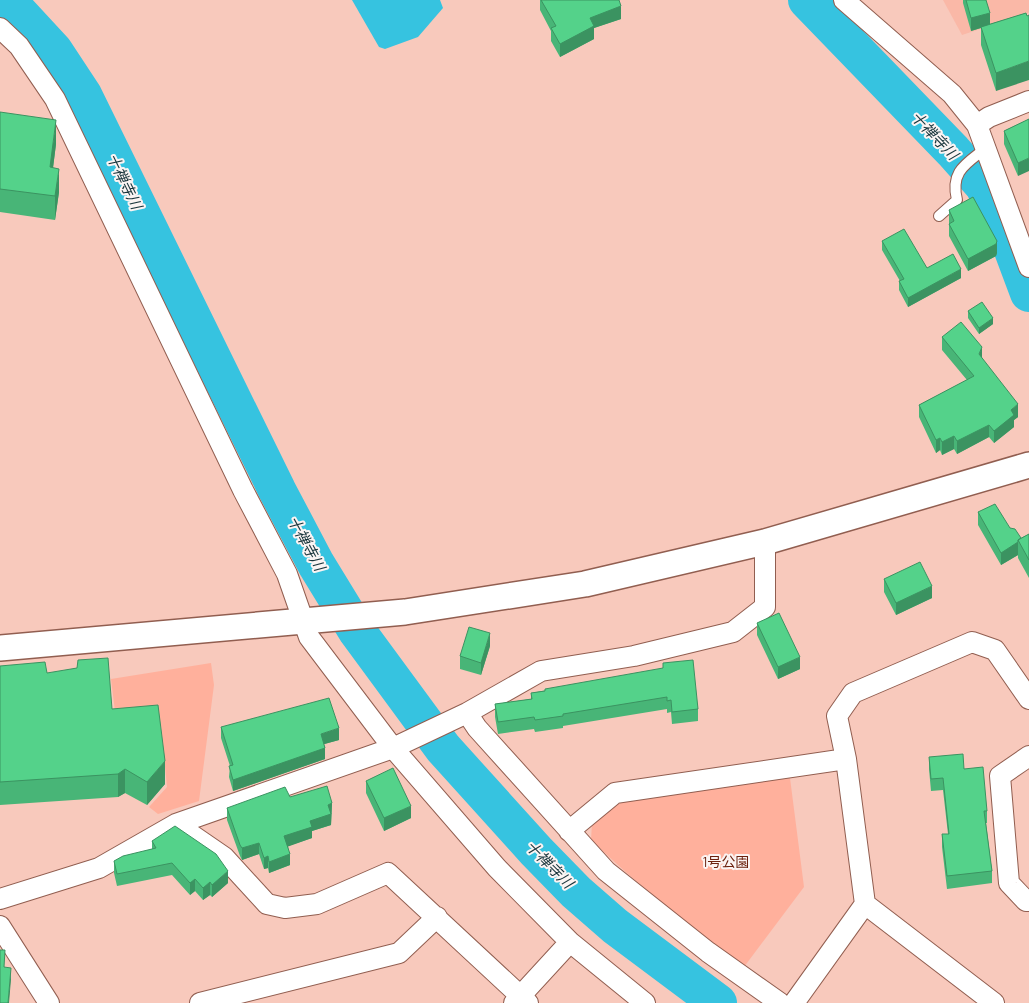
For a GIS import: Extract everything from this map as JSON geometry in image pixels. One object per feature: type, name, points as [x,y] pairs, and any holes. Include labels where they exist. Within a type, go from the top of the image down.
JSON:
[{"type":"street","points":[[844,0],[952,94],[977,125],[1021,224],[1029,267]]},
{"type":"street","points":[[0,28],[19,46],[55,99],[243,490],[287,574],[309,637],[393,748],[497,868],[570,942],[645,1003]]},
{"type":"street","points":[[977,125],[989,117],[1029,101]]},
{"type":"street","points":[[0,648],[406,612],[585,584],[765,542],[1029,465]]},
{"type":"street","points":[[0,899],[99,868],[176,824],[393,748],[458,717],[541,672],[634,656],[733,632],[765,607],[765,542]]},
{"type":"street","points":[[794,1003],[865,904],[846,759],[837,716],[853,693],[972,642],[995,650],[1029,699]]},
{"type":"street","points":[[458,717],[477,728],[606,870],[708,952],[780,1003]]},
{"type":"street","points":[[1029,756],[1000,776],[1009,883],[1026,901],[1029,901]]},
{"type":"street","points":[[569,831],[615,793],[846,759]]},
{"type":"street","points":[[176,824],[224,857],[267,904],[286,908],[318,904],[388,873],[437,917],[521,1001],[570,942]]},
{"type":"street","points":[[865,904],[994,1003]]},
{"type":"street","points":[[200,1003],[399,953],[437,917]]},
{"type":"street","points":[[0,926],[49,1003]]},
{"type":"lane","points":[[939,216],[957,200],[954,187],[959,170],[986,148]]},
{"type":"shaded area","points":[[943,0],[1029,0],[1029,13],[962,35]]},
{"type":"green space","points":[[211,663],[214,685],[199,801],[158,814],[149,807],[167,787],[161,726],[117,728],[111,679]]},
{"type":"green space","name":"1号公園","points":[[790,778],[804,887],[744,967],[666,906],[591,840],[592,823],[610,808],[627,800]]},
{"type":"water","points":[[352,0],[440,0],[443,8],[418,37],[385,49],[379,47]]},
{"type":"building","points":[[541,0],[619,0],[621,6],[590,18],[594,26],[560,44],[551,28],[556,26]]},
{"type":"building","points":[[966,0],[986,0],[990,13],[971,18]]},
{"type":"building","points":[[1026,13],[1027,16],[1029,15],[1029,61],[996,73],[981,27]]},
{"type":"building","points":[[0,112],[56,120],[50,167],[59,169],[55,196],[0,189]]},
{"type":"building","points":[[1029,119],[1029,158],[1018,163],[1004,131]]},
{"type":"building","points":[[973,197],[997,241],[996,244],[968,259],[949,224],[954,221],[949,210]]},
{"type":"building","points":[[904,229],[927,268],[953,254],[961,269],[908,298],[899,281],[904,279],[882,241]]},
{"type":"building","points":[[982,302],[993,318],[979,328],[968,311]]},
{"type":"building","points":[[961,322],[982,347],[979,354],[1018,404],[1011,410],[1014,415],[994,431],[989,425],[957,441],[954,436],[942,442],[940,438],[936,440],[919,405],[974,376],[942,337]]},
{"type":"building","points":[[995,504],[1010,528],[1015,529],[1021,538],[1001,553],[978,512]]},
{"type":"building","points":[[1029,534],[1029,560],[1018,540]]},
{"type":"building","points":[[920,562],[932,586],[896,603],[884,579]]},
{"type":"building","points":[[779,613],[800,657],[778,667],[757,623]]},
{"type":"building","points":[[469,627],[490,633],[481,663],[460,656]]},
{"type":"building","points":[[108,658],[112,709],[158,705],[165,761],[147,782],[125,769],[118,774],[0,782],[0,666],[45,662],[47,673],[77,668],[78,660]]},
{"type":"building","points":[[693,660],[698,709],[672,712],[671,700],[667,701],[667,697],[563,714],[563,716],[535,720],[534,717],[498,722],[495,704],[532,699],[531,693],[545,691],[545,689],[663,668],[663,663]]},
{"type":"building","points":[[329,698],[339,728],[321,734],[325,748],[233,780],[229,766],[233,765],[221,727]]},
{"type":"building","points":[[963,754],[964,769],[983,767],[987,811],[984,811],[992,871],[947,876],[942,834],[949,834],[943,778],[931,779],[929,757]]},
{"type":"building","points":[[393,768],[411,806],[384,818],[366,781]]},
{"type":"building","points":[[327,786],[332,803],[328,805],[331,814],[310,821],[312,827],[284,836],[290,854],[269,862],[268,856],[264,858],[259,843],[242,848],[227,808],[285,787],[290,797]]},
{"type":"building","points":[[175,826],[216,854],[228,871],[212,885],[210,882],[203,888],[195,879],[190,883],[172,863],[117,874],[114,861],[123,856],[156,848],[152,841]]},
{"type":"building","points":[[0,950],[5,950],[4,967],[11,968],[8,1003],[0,1003]]},
{"type":"waterway","name":"十禅寺川","points":[[7,0],[54,51],[83,95],[277,490],[316,564],[357,631],[443,748],[536,851],[576,892],[615,926],[718,1003]]},
{"type":"waterway","name":"十禅寺川","points":[[807,0],[953,151],[984,186],[1008,237],[1029,293]]}]
